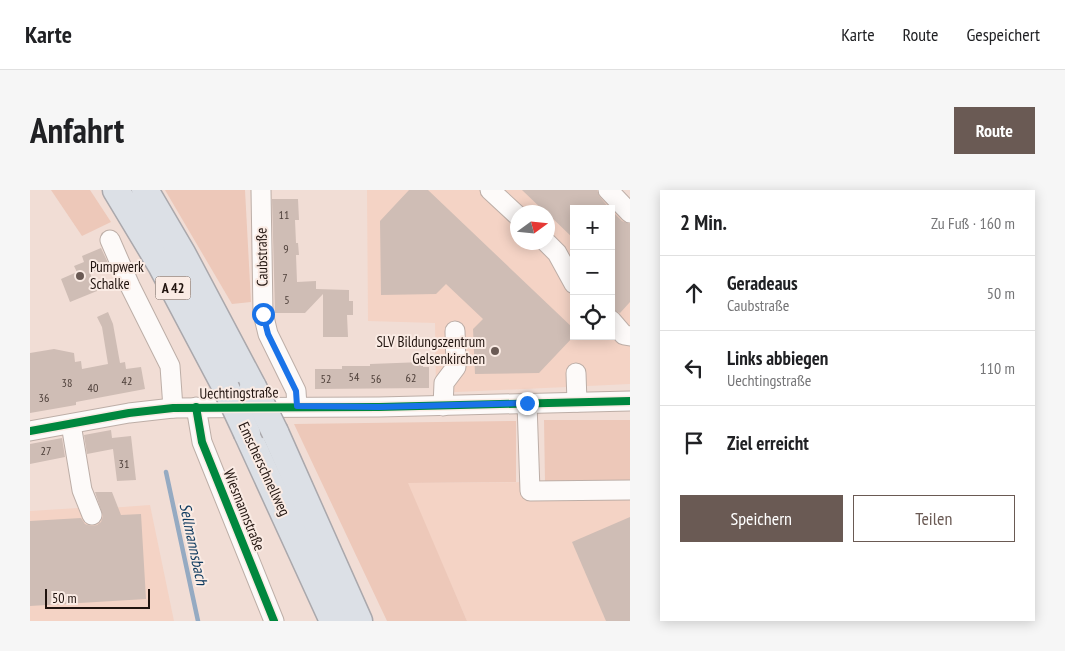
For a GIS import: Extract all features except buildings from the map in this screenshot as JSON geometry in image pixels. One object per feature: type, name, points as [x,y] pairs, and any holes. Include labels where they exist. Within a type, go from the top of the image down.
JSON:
[{"type":"highway","name":"Emscherschnellweg","points":[[116,190],[161,265],[226,388],[333,621]]},
{"type":"highway","name":"Emscherschnellweg","points":[[145,190],[182,253],[275,432],[359,621]]},
{"type":"street","name":"Caubstraße","points":[[261,190],[263,314],[268,334],[296,391],[297,406]]},
{"type":"street","points":[[490,190],[510,209]]},
{"type":"street","points":[[608,190],[630,213]]},
{"type":"street","points":[[110,240],[130,286],[170,366],[174,408]]},
{"type":"street","points":[[554,250],[570,277]]},
{"type":"street","points":[[615,325],[624,335],[630,336]]},
{"type":"street","points":[[443,406],[444,383],[456,367],[455,331]]},
{"type":"street","points":[[576,373],[577,402]]},
{"type":"street","name":"Uechtingstraße","points":[[30,431],[128,413],[174,408],[443,406],[630,402]]},
{"type":"street","points":[[527,403],[530,491],[630,490]]},
{"type":"street","name":"Wiesmannstraße","points":[[196,407],[202,442],[274,621]]},
{"type":"street","points":[[71,424],[82,490],[92,515]]},
{"type":"shaded area","points":[[51,190],[90,190],[111,222],[82,236]]},
{"type":"shaded area","points":[[165,190],[245,190],[251,302],[232,304]]},
{"type":"shaded area","points":[[367,190],[619,190],[630,202],[630,384],[436,393],[435,323],[368,321]]},
{"type":"shaded area","points":[[544,420],[630,420],[630,480],[545,482]]},
{"type":"shaded area","points":[[516,421],[516,482],[408,483],[467,621],[387,621],[294,424]]},
{"type":"shaded area","points":[[630,480],[630,621],[467,621],[407,483],[545,482]]},
{"type":"shaded area","points":[[150,505],[174,621],[30,621],[30,511]]},
{"type":"waterway","name":"Sellmannsbach","points":[[166,472],[198,621]]},
{"type":"cycle path","points":[[30,431],[129,413],[173,408],[379,407],[630,401]]},
{"type":"cycle path","points":[[196,407],[202,442],[274,621]]},
{"type":"place","name":"Pumpwerk Schalke","points":[[80,276]]},
{"type":"place","name":"SLV Bildungszentrum Gelsenkirchen","points":[[495,351]]},
{"type":"route","points":[[263,314],[268,334],[296,391],[297,406],[379,407],[527,403]]}]
